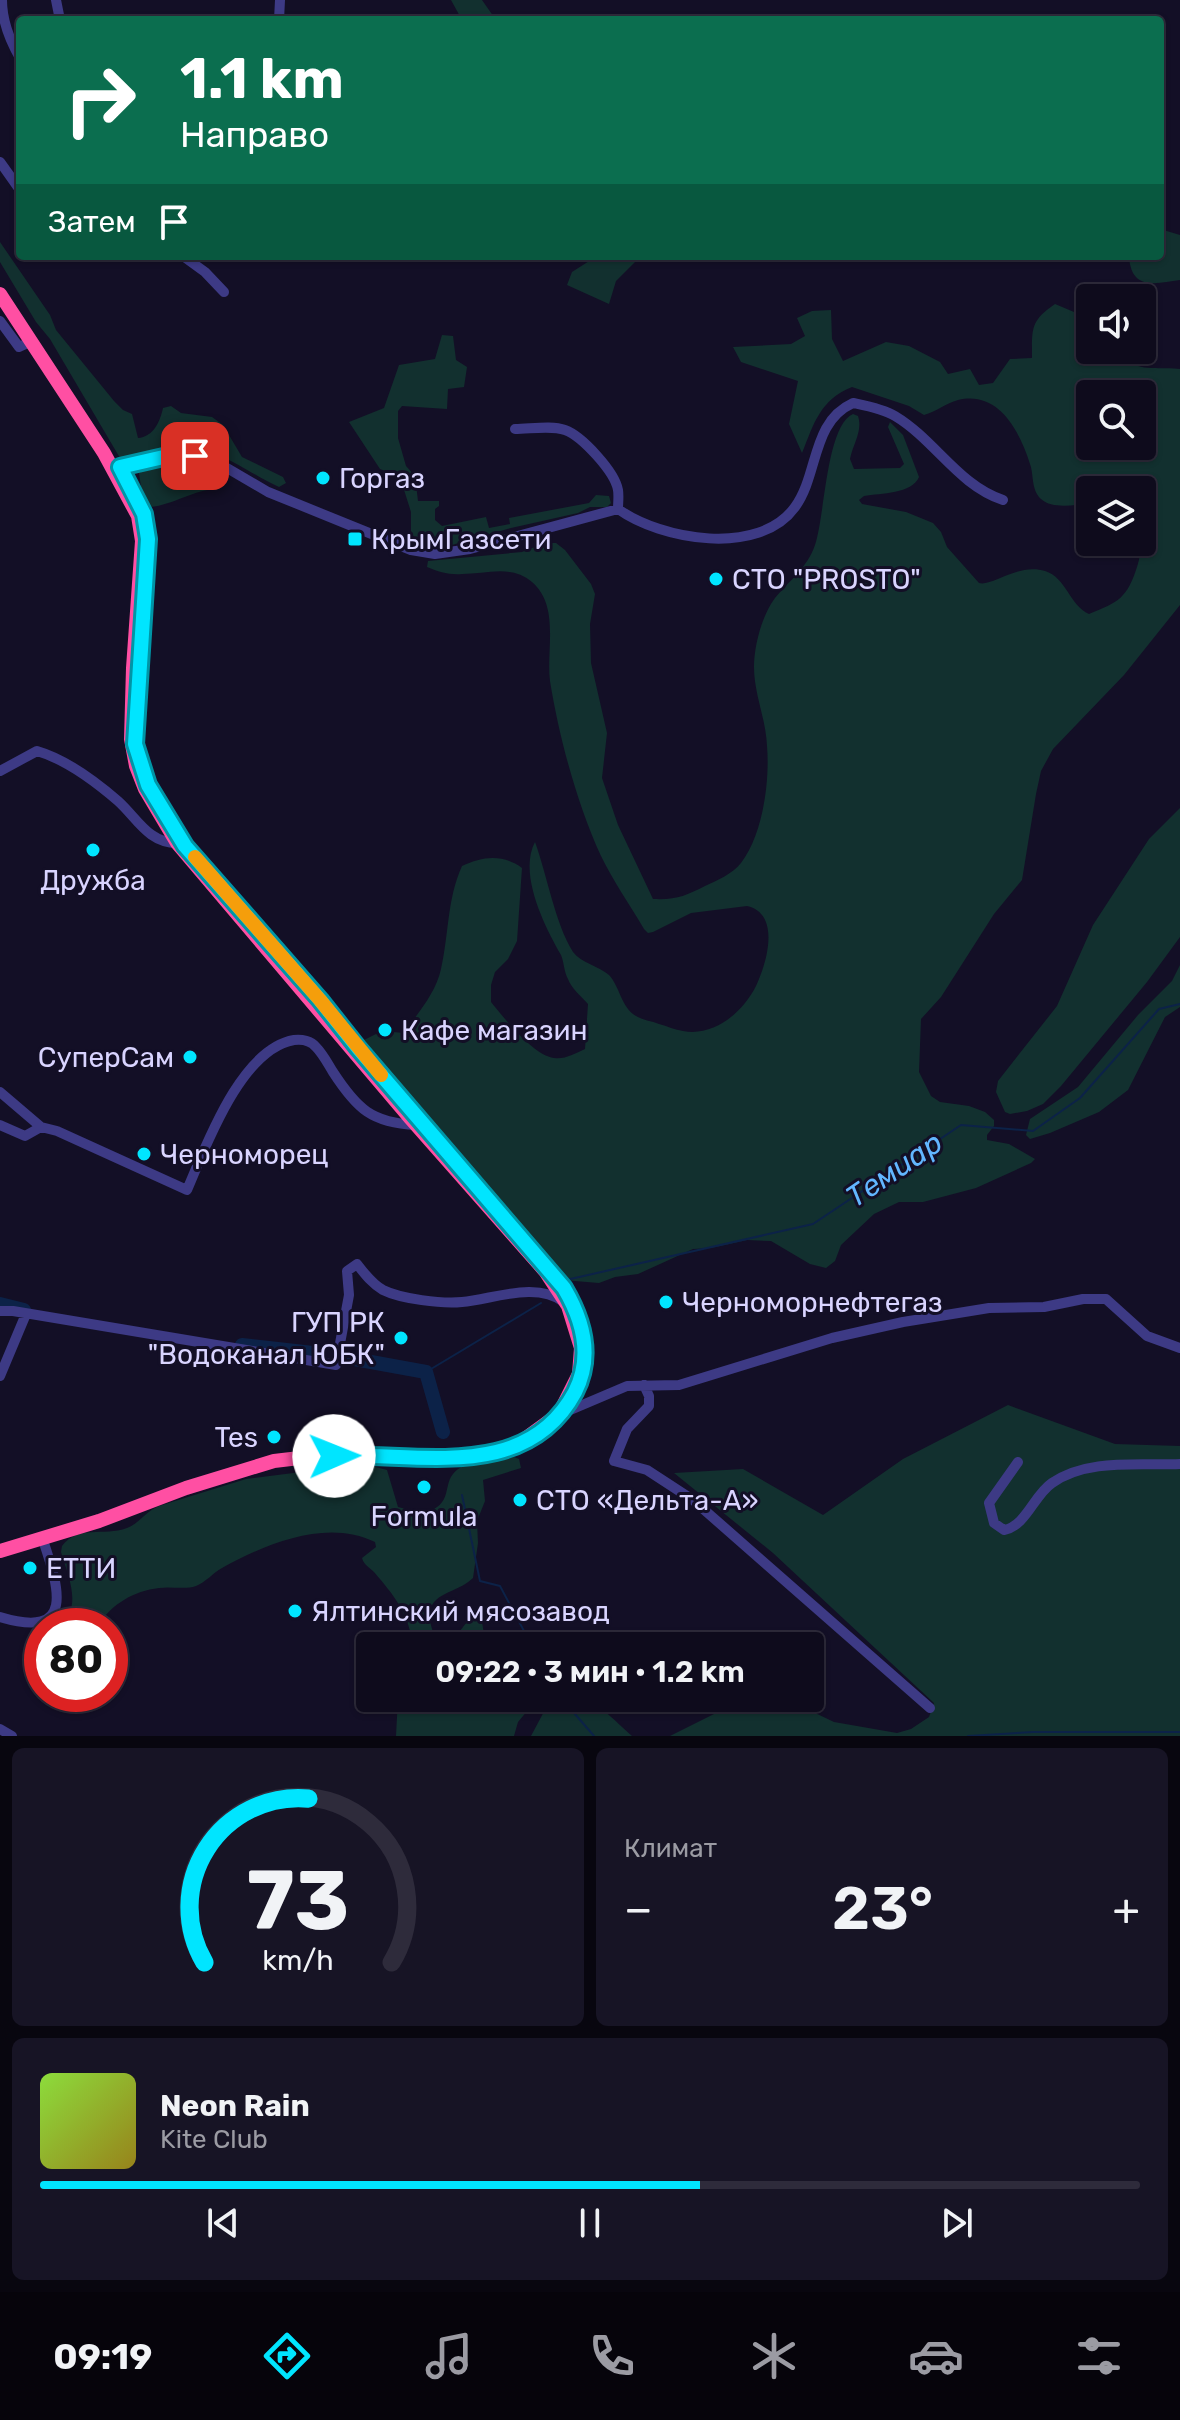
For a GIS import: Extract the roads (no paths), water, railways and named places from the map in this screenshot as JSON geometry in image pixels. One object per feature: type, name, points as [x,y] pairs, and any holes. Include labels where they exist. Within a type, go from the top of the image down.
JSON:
[{"type":"highway","points":[[0,282],[118,464],[144,514],[148,539],[135,744],[148,785],[180,841]]},
{"type":"highway","points":[[0,294],[104,453],[138,516],[142,541],[131,739],[136,766],[145,789],[180,841],[545,1271],[569,1303],[585,1347],[580,1382],[561,1414],[550,1426],[518,1446],[496,1454],[454,1459],[370,1456],[298,1458],[189,1488],[75,1529]]},
{"type":"highway","points":[[0,1553],[37,1545],[200,1483],[299,1456],[371,1454],[452,1457],[495,1452],[518,1444],[559,1414],[579,1374],[581,1348],[569,1303]]},
{"type":"street","points":[[2,0],[2,17],[16,51]]},
{"type":"street","points":[[0,162],[16,184]]},
{"type":"street","points":[[188,260],[224,292]]},
{"type":"street","points":[[0,321],[19,347],[30,342]]},
{"type":"street","points":[[618,509],[630,518],[686,537],[718,539],[747,535],[773,526],[793,510],[805,490],[818,445],[830,420],[842,408],[853,403],[895,416],[985,494],[1003,500]]},
{"type":"street","points":[[515,429],[563,428],[574,434],[611,475],[618,489],[618,509]]},
{"type":"street","points":[[118,464],[168,456],[195,456],[215,461],[268,492],[411,550],[435,554],[470,549],[618,509]]},
{"type":"street","points":[[0,771],[37,751],[49,754],[106,791],[154,839],[167,843],[180,841]]},
{"type":"street","points":[[0,1092],[41,1127],[57,1131],[187,1190],[231,1099],[253,1065],[271,1049],[285,1042],[300,1039],[315,1044],[342,1086],[371,1116],[388,1124],[419,1123]]},
{"type":"street","points":[[0,1125],[25,1136],[41,1127]]},
{"type":"street","points":[[0,1311],[336,1365],[349,1295],[347,1271],[357,1264],[370,1280],[396,1294],[443,1302],[544,1292],[569,1303]]},
{"type":"street","points":[[561,1414],[627,1386],[679,1385],[832,1338],[989,1308],[1044,1307],[1096,1297],[1106,1299],[1147,1336],[1180,1348]]},
{"type":"street","points":[[0,1376],[26,1314]]},
{"type":"street","points":[[644,1385],[649,1406],[627,1429],[614,1461],[647,1470],[693,1500],[930,1708]]},
{"type":"street","points":[[1018,1462],[989,1503],[994,1523],[1004,1530],[1015,1526],[1048,1486],[1074,1472],[1096,1466],[1180,1464]]},
{"type":"street","points":[[0,1617],[29,1623],[43,1622],[52,1615],[57,1605],[57,1591],[37,1545]]},
{"type":"street","points":[[0,1729],[12,1736]]},
{"type":"waterway","name":"Темиар","points":[[566,1280],[813,1224],[961,1125],[1033,1131],[1080,1098],[1159,1009],[1180,1004]]},
{"type":"waterway","name":"Темиар","points":[[426,1372],[541,1303]]},
{"type":"waterway","points":[[0,1304],[24,1310]]},
{"type":"waterway","points":[[242,1345],[313,1353]]},
{"type":"waterway","points":[[349,1358],[426,1372],[443,1432]]},
{"type":"waterway","points":[[462,1495],[480,1581],[500,1586],[525,1632]]},
{"type":"waterway","points":[[573,1712],[594,1736]]},
{"type":"waterway","points":[[968,1736],[1033,1732],[1180,1732]]},
{"type":"place","name":"Горгаз","points":[[323,478]]},
{"type":"place","name":"КрымГазсети","points":[[355,539]]},
{"type":"place","name":"СТО \"PROSTO\"","points":[[716,579]]},
{"type":"place","name":"Дружба","points":[[93,850]]},
{"type":"place","name":"Кафе магазин","points":[[385,1030]]},
{"type":"place","name":"СуперСам","points":[[190,1057]]},
{"type":"place","name":"Черноморец","points":[[144,1154]]},
{"type":"place","name":"Черноморнефтегаз","points":[[666,1302]]},
{"type":"place","name":"ГУП РК \"Водоканал ЮБК\"","points":[[401,1338]]},
{"type":"place","name":"Tes","points":[[274,1437]]},
{"type":"place","name":"Formula","points":[[424,1487]]},
{"type":"place","name":"СТО «Дельта-А»","points":[[520,1500]]},
{"type":"place","name":"ЕТТИ","points":[[30,1568]]},
{"type":"place","name":"Ялтинский мясозавод","points":[[295,1611]]}]
